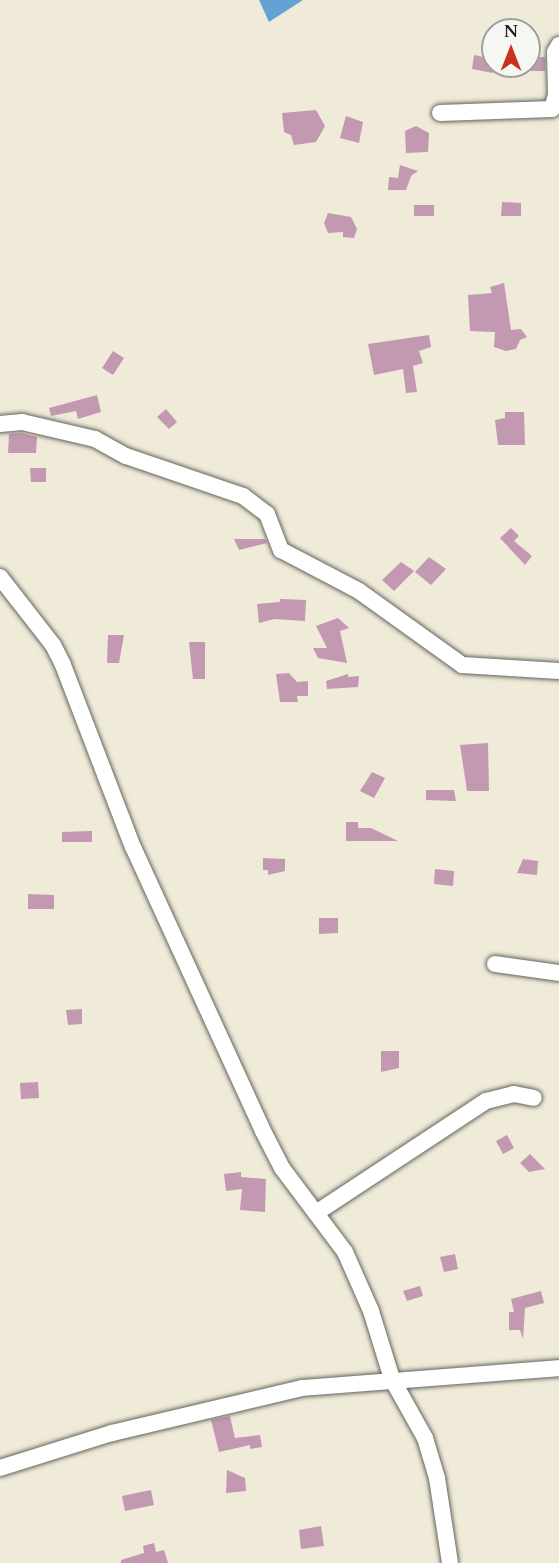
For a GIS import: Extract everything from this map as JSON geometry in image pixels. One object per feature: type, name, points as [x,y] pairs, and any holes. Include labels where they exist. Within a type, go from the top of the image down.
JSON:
[{"type":"street","points":[[440,113],[552,109],[556,95],[555,51],[559,45]]},
{"type":"street","points":[[0,424],[22,422],[95,439],[126,456],[243,496],[267,514],[281,550],[360,591],[462,665],[559,671]]},
{"type":"street","points":[[0,577],[53,645],[63,665],[134,848],[263,1131],[282,1168],[345,1252],[371,1311],[392,1379],[420,1426],[430,1452],[450,1563]]},
{"type":"street","points":[[495,964],[559,973]]},
{"type":"street","points":[[316,1214],[486,1101],[514,1094],[534,1098]]},
{"type":"street","points":[[0,1468],[112,1433],[302,1388],[392,1379],[559,1368]]},
{"type":"water","points":[[259,0],[303,0],[269,22]]},
{"type":"building","points":[[474,55],[481,56],[481,71],[472,69]]},
{"type":"building","points":[[541,57],[545,57],[545,71],[541,71]]},
{"type":"building","points":[[316,110],[325,126],[316,142],[294,145],[291,135],[284,132],[282,113]]},
{"type":"building","points":[[346,116],[363,122],[359,143],[340,138]]},
{"type":"building","points":[[416,126],[429,133],[428,152],[406,153],[405,131]]},
{"type":"building","points":[[400,165],[418,171],[411,176],[406,190],[388,190],[389,177],[398,178]]},
{"type":"building","points":[[502,202],[521,203],[521,216],[501,216]]},
{"type":"building","points":[[414,205],[434,205],[434,216],[414,216]]},
{"type":"building","points":[[328,213],[351,217],[357,229],[354,238],[343,237],[343,232],[328,233],[324,223]]},
{"type":"building","points":[[504,283],[511,330],[521,329],[527,337],[520,340],[516,349],[506,351],[494,347],[495,332],[470,331],[468,295],[492,293],[490,287]]},
{"type":"building","points":[[429,335],[431,347],[419,351],[423,363],[413,366],[417,392],[406,393],[403,369],[374,375],[368,344]]},
{"type":"building","points":[[113,351],[124,358],[113,375],[102,368]]},
{"type":"building","points":[[97,395],[101,412],[78,419],[76,411],[51,416],[49,408]]},
{"type":"building","points":[[166,409],[177,422],[169,429],[157,417]]},
{"type":"building","points":[[505,412],[524,412],[525,445],[498,445],[495,420],[505,418]]},
{"type":"building","points":[[21,433],[37,437],[36,453],[8,453],[9,434]]},
{"type":"building","points":[[30,468],[46,468],[46,482],[31,482]]},
{"type":"building","points":[[511,528],[519,536],[514,541],[532,556],[525,565],[500,538]]},
{"type":"building","points":[[234,539],[265,539],[267,543],[239,550]]},
{"type":"building","points":[[429,557],[446,569],[431,585],[415,572]]},
{"type":"building","points":[[401,562],[414,571],[394,591],[382,580]]},
{"type":"building","points":[[280,599],[306,600],[305,621],[274,619],[259,623],[257,604],[280,602]]},
{"type":"building","points":[[338,618],[349,628],[340,631],[347,663],[318,658],[313,648],[327,648],[316,626]]},
{"type":"building","points":[[108,635],[124,635],[119,663],[107,663]]},
{"type":"building","points":[[189,642],[205,642],[205,679],[193,679]]},
{"type":"building","points":[[289,673],[297,682],[308,681],[308,696],[297,696],[298,702],[280,702],[276,674]]},
{"type":"building","points":[[348,674],[348,677],[359,676],[358,687],[327,689],[326,681]]},
{"type":"building","points":[[488,743],[489,791],[467,791],[460,745]]},
{"type":"building","points":[[372,772],[385,778],[374,798],[360,791]]},
{"type":"building","points":[[426,790],[454,790],[456,801],[426,800]]},
{"type":"building","points":[[346,822],[358,822],[358,828],[371,828],[398,841],[346,841]]},
{"type":"building","points":[[92,831],[92,842],[62,842],[62,832]]},
{"type":"building","points":[[263,858],[285,859],[285,871],[268,875],[268,870],[263,870]]},
{"type":"building","points":[[523,859],[538,861],[537,875],[517,873]]},
{"type":"building","points":[[435,869],[454,871],[453,886],[434,884]]},
{"type":"building","points":[[28,894],[54,895],[54,909],[28,909]]},
{"type":"building","points":[[319,918],[338,918],[338,933],[319,934]]},
{"type":"building","points":[[82,1009],[82,1024],[68,1025],[66,1010]]},
{"type":"building","points":[[381,1051],[399,1051],[399,1068],[381,1072]]},
{"type":"building","points":[[38,1082],[39,1098],[21,1099],[20,1083]]},
{"type":"building","points":[[507,1135],[514,1148],[503,1154],[496,1141]]},
{"type":"building","points":[[530,1154],[545,1169],[529,1172],[520,1163]]},
{"type":"building","points":[[241,1172],[241,1177],[266,1179],[265,1212],[240,1210],[242,1189],[226,1191],[224,1174]]},
{"type":"building","points":[[455,1254],[458,1269],[444,1272],[440,1257]]},
{"type":"building","points":[[420,1286],[423,1296],[407,1301],[403,1291]]},
{"type":"building","points":[[541,1291],[544,1303],[525,1308],[523,1339],[520,1330],[509,1330],[509,1312],[514,1312],[511,1299]]},
{"type":"building","points":[[230,1416],[235,1438],[260,1435],[262,1447],[250,1449],[250,1445],[219,1452],[211,1420]]},
{"type":"building","points":[[227,1470],[245,1478],[246,1491],[226,1493]]},
{"type":"building","points":[[151,1490],[154,1505],[125,1511],[122,1496]]},
{"type":"building","points":[[321,1526],[324,1546],[301,1549],[299,1530]]},
{"type":"building","points":[[154,1543],[156,1552],[164,1550],[168,1563],[121,1563],[121,1560],[144,1553],[143,1546]]}]
